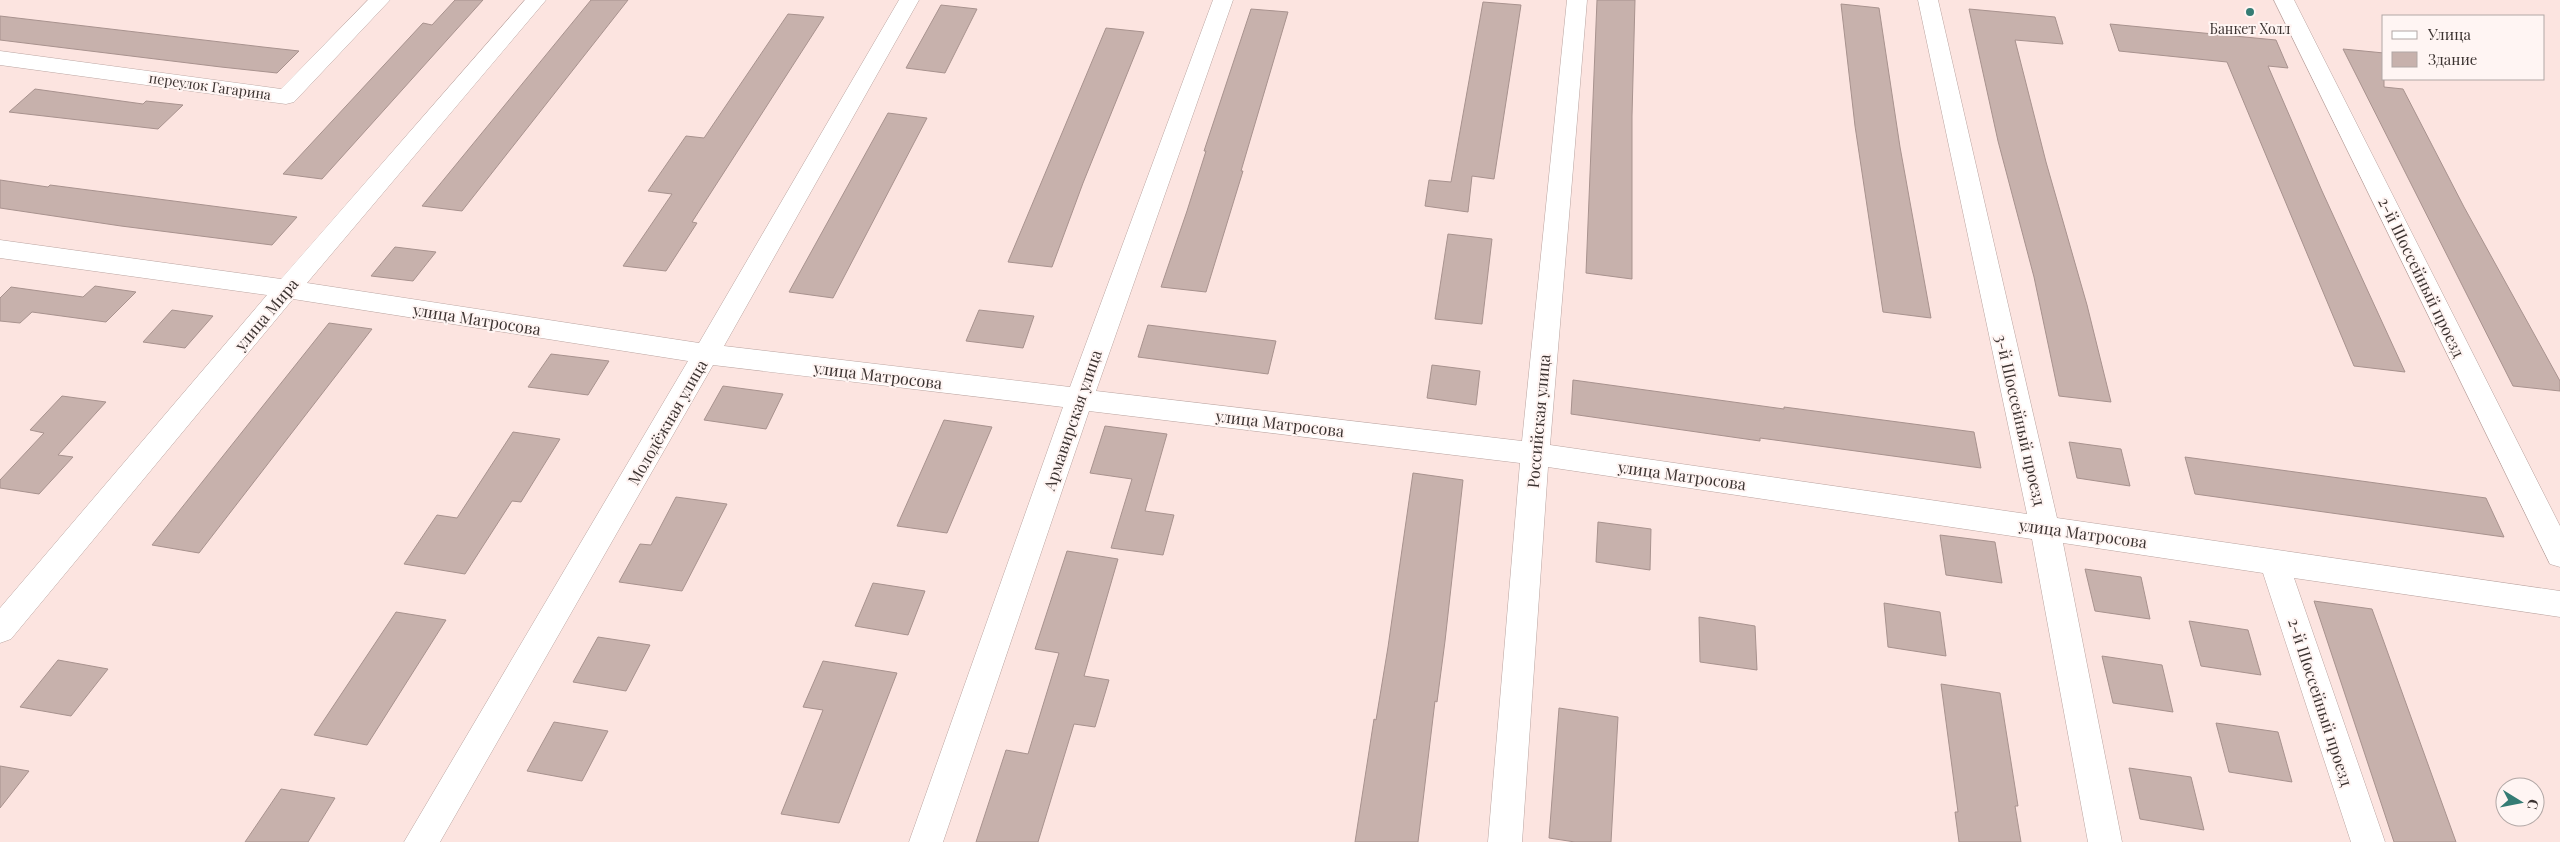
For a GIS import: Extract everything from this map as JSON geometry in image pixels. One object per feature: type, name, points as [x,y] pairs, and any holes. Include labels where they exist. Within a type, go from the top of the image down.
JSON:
[{"type":"street","name":"переулок Гагарина","points":[[0,58],[286,97],[380,0]]},
{"type":"street","name":"улица Мира","points":[[0,630],[286,289],[536,0]]},
{"type":"street","name":"Молодёжная улица","points":[[421,842],[910,0]]},
{"type":"street","name":"Армавирская улица","points":[[926,842],[1078,400],[1224,0]]},
{"type":"street","name":"Российская улица","points":[[1505,842],[1535,454],[1577,0]]},
{"type":"street","name":"3-й Шоссейный проезд","points":[[1928,0],[2045,528],[2105,842]]},
{"type":"street","name":"2-й Шоссейный проезд","points":[[2284,0],[2560,555]]},
{"type":"street","name":"улица Матросова","points":[[0,249],[286,289],[706,354],[1535,454],[2560,604]]},
{"type":"street","name":"2-й Шоссейный проезд","points":[[2274,562],[2368,842]]},
{"type":"building","points":[[455,0],[483,0],[322,179],[283,174],[423,23],[432,25]]},
{"type":"building","points":[[591,0],[628,0],[462,211],[422,206]]},
{"type":"building","points":[[1597,0],[1635,0],[1632,116],[1632,279],[1586,273]]},
{"type":"building","points":[[1483,2],[1521,5],[1494,179],[1472,176],[1468,212],[1425,206],[1429,180],[1451,182]]},
{"type":"building","points":[[1841,4],[1879,8],[1900,147],[1931,318],[1883,312],[1855,126]]},
{"type":"building","points":[[941,5],[977,9],[945,73],[906,68]]},
{"type":"building","points":[[1251,9],[1288,12],[1241,171],[1243,171],[1206,292],[1161,287],[1187,211],[1206,151],[1204,151]]},
{"type":"building","points":[[1969,9],[2055,17],[2063,44],[2015,40],[2046,162],[2087,305],[2111,402],[2059,396],[2034,277],[1998,141]]},
{"type":"building","points":[[788,14],[824,17],[692,222],[697,223],[666,271],[623,266],[672,194],[648,191],[686,136],[704,138]]},
{"type":"building","points":[[0,16],[299,51],[277,73],[221,67],[0,40]]},
{"type":"building","points":[[2110,24],[2276,40],[2288,68],[2268,66],[2322,191],[2405,372],[2354,366],[2227,62],[2119,51]]},
{"type":"building","points":[[1106,28],[1144,32],[1083,183],[1052,267],[1008,262]]},
{"type":"building","points":[[2343,49],[2382,53],[2382,80],[2384,80],[2384,87],[2403,89],[2464,207],[2560,381],[2560,391],[2513,386]]},
{"type":"building","points":[[35,89],[143,104],[146,101],[183,105],[158,129],[9,112]]},
{"type":"building","points":[[888,113],[927,118],[833,298],[789,292]]},
{"type":"building","points":[[0,180],[297,217],[272,245],[121,226],[0,208]]},
{"type":"building","points":[[1448,234],[1492,239],[1482,324],[1435,319]]},
{"type":"building","points":[[395,247],[436,252],[413,281],[371,276]]},
{"type":"building","points":[[95,286],[136,292],[106,322],[32,312],[20,323],[0,321],[0,298],[11,287],[83,297]]},
{"type":"building","points":[[172,310],[213,316],[185,348],[143,342]]},
{"type":"building","points":[[979,310],[1034,316],[1023,348],[966,341]]},
{"type":"building","points":[[329,323],[372,329],[199,553],[152,545]]},
{"type":"building","points":[[1148,325],[1276,341],[1268,374],[1138,357]]},
{"type":"building","points":[[551,354],[609,361],[588,395],[528,387]]},
{"type":"building","points":[[1432,365],[1480,371],[1476,405],[1427,398]]},
{"type":"building","points":[[1573,380],[1784,409],[1784,407],[1974,432],[1981,468],[1760,438],[1760,441],[1571,414]]},
{"type":"building","points":[[723,386],[783,394],[766,429],[704,420]]},
{"type":"building","points":[[62,396],[106,402],[58,455],[73,457],[39,494],[0,488],[0,480],[44,433],[30,430]]},
{"type":"building","points":[[944,420],[992,427],[947,533],[897,526]]},
{"type":"building","points":[[1105,426],[1167,434],[1145,511],[1174,515],[1163,555],[1111,548],[1132,479],[1090,473]]},
{"type":"building","points":[[513,432],[560,439],[521,502],[512,501],[465,574],[404,564],[437,515],[457,518]]},
{"type":"building","points":[[2069,442],[2121,449],[2130,486],[2077,478]]},
{"type":"building","points":[[2185,457],[2486,498],[2504,537],[2195,494]]},
{"type":"building","points":[[1413,473],[1463,480],[1445,641],[1437,702],[1435,701],[1418,842],[1355,842],[1374,719],[1376,720],[1388,647]]},
{"type":"building","points":[[676,497],[727,504],[682,591],[619,582],[640,544],[651,545]]},
{"type":"building","points":[[1598,522],[1651,529],[1650,570],[1596,562]]},
{"type":"building","points":[[1940,535],[1995,542],[2002,583],[1946,575]]},
{"type":"building","points":[[1067,551],[1118,559],[1084,676],[1109,680],[1095,727],[1074,724],[1038,842],[976,842],[1006,750],[1028,754],[1059,653],[1035,649]]},
{"type":"building","points":[[2085,569],[2141,577],[2150,619],[2095,611]]},
{"type":"building","points":[[873,583],[925,591],[908,635],[855,626]]},
{"type":"building","points":[[2314,601],[2372,609],[2456,842],[2394,842]]},
{"type":"building","points":[[1884,603],[1940,612],[1946,656],[1888,647]]},
{"type":"building","points":[[396,612],[446,620],[367,745],[314,735]]},
{"type":"building","points":[[1699,617],[1755,626],[1757,670],[1700,662]]},
{"type":"building","points":[[2189,621],[2248,630],[2261,675],[2201,666]]},
{"type":"building","points":[[598,637],[650,645],[626,691],[573,682]]},
{"type":"building","points":[[2102,656],[2162,665],[2173,712],[2113,703]]},
{"type":"building","points":[[58,660],[108,669],[71,716],[20,707]]},
{"type":"building","points":[[823,661],[897,673],[839,823],[781,814],[823,710],[803,707]]},
{"type":"building","points":[[1941,684],[2000,693],[2018,806],[2015,806],[2021,842],[1959,842],[1955,812],[1958,812]]},
{"type":"building","points":[[1559,708],[1618,717],[1611,842],[1575,842],[1549,838]]},
{"type":"building","points":[[554,722],[608,731],[582,781],[527,771]]},
{"type":"building","points":[[2216,723],[2278,732],[2292,782],[2229,772]]},
{"type":"building","points":[[0,766],[29,771],[0,808]]},
{"type":"building","points":[[2129,768],[2191,777],[2204,830],[2140,819]]},
{"type":"building","points":[[281,789],[335,798],[308,842],[245,842]]},
{"type":"place","name":"Банкет Холл","points":[[2250,12]]}]
